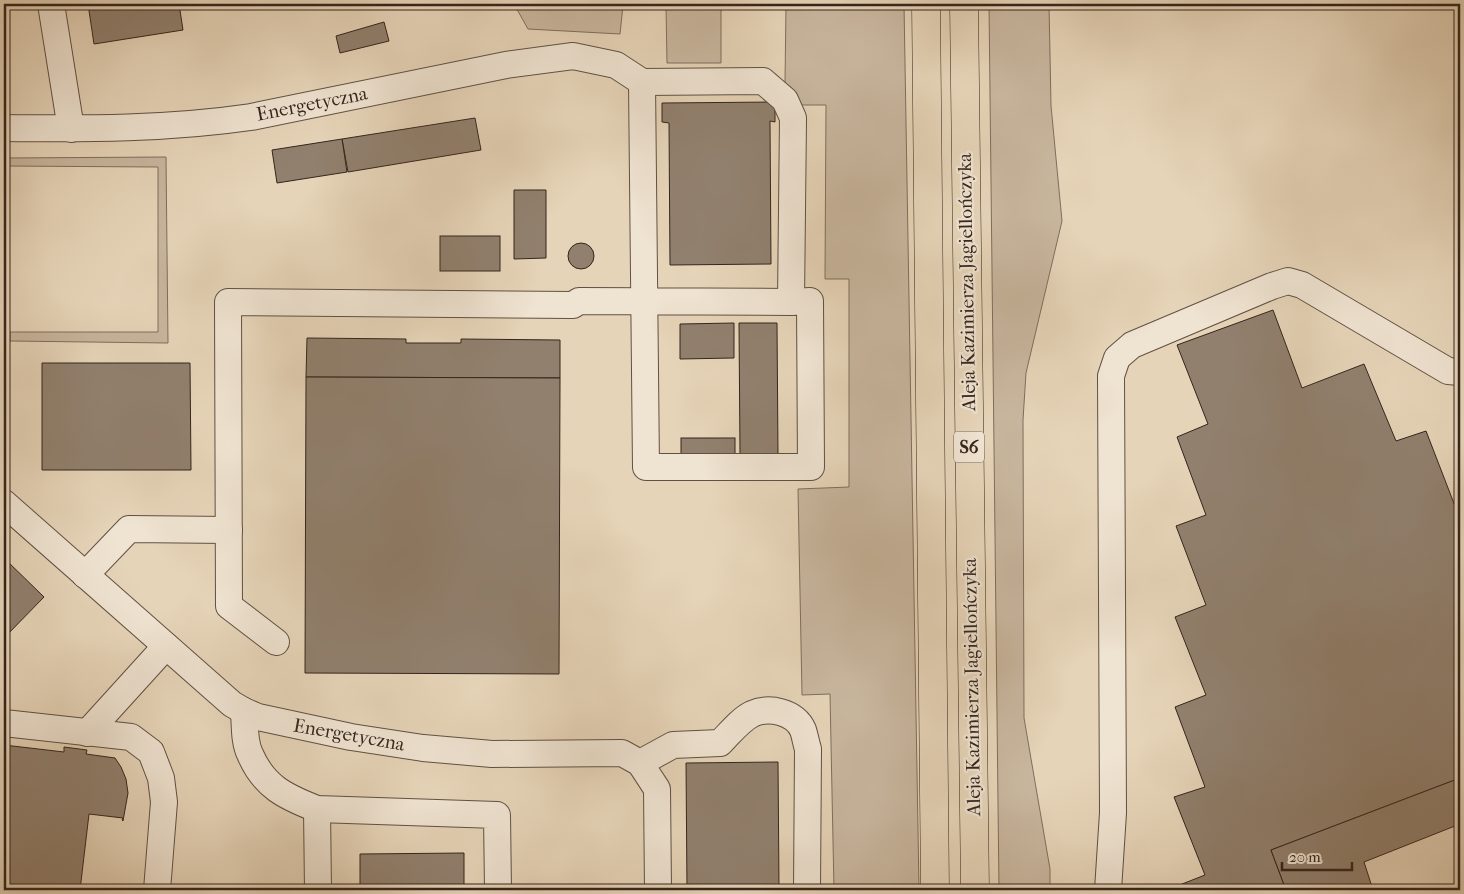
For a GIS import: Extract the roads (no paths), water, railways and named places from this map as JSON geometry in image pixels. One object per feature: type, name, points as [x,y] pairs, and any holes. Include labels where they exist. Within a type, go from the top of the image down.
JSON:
[{"type":"highway","name":"Aleja Kazimierza Jagiellończyka","points":[[926,4],[935,890]]},
{"type":"highway","name":"Aleja Kazimierza Jagiellończyka","points":[[964,4],[975,890]]},
{"type":"street","points":[[51,4],[71,128]]},
{"type":"street","name":"Energetyczna","points":[[4,128],[162,127],[208,123],[251,117],[506,65],[573,56],[616,65],[642,82]]},
{"type":"street","points":[[276,642],[229,606],[228,302],[573,305],[579,301],[644,301],[791,302],[810,301],[811,467],[646,467],[644,301],[642,82],[763,82],[785,100],[794,118],[791,302]]},
{"type":"street","points":[[1108,890],[1113,813],[1111,376],[1117,358],[1132,345],[1288,281],[1302,285],[1448,371],[1460,372]]},
{"type":"street","name":"Energetyczna","points":[[4,503],[232,704],[244,712],[258,717],[351,737],[422,748],[492,754],[622,754],[640,764]]},
{"type":"street","points":[[85,575],[130,529],[229,530]]},
{"type":"street","points":[[87,732],[166,646]]},
{"type":"street","points":[[658,890],[657,789],[640,764],[673,744],[720,743],[752,714],[770,709],[789,715],[803,729],[808,750],[807,890]]},
{"type":"street","points":[[244,712],[249,753],[262,775],[278,792],[297,802],[317,809],[497,815],[498,890]]},
{"type":"street","points":[[4,723],[131,738],[151,752],[161,778],[164,802],[157,890]]},
{"type":"street","points":[[317,809],[318,890]]}]
